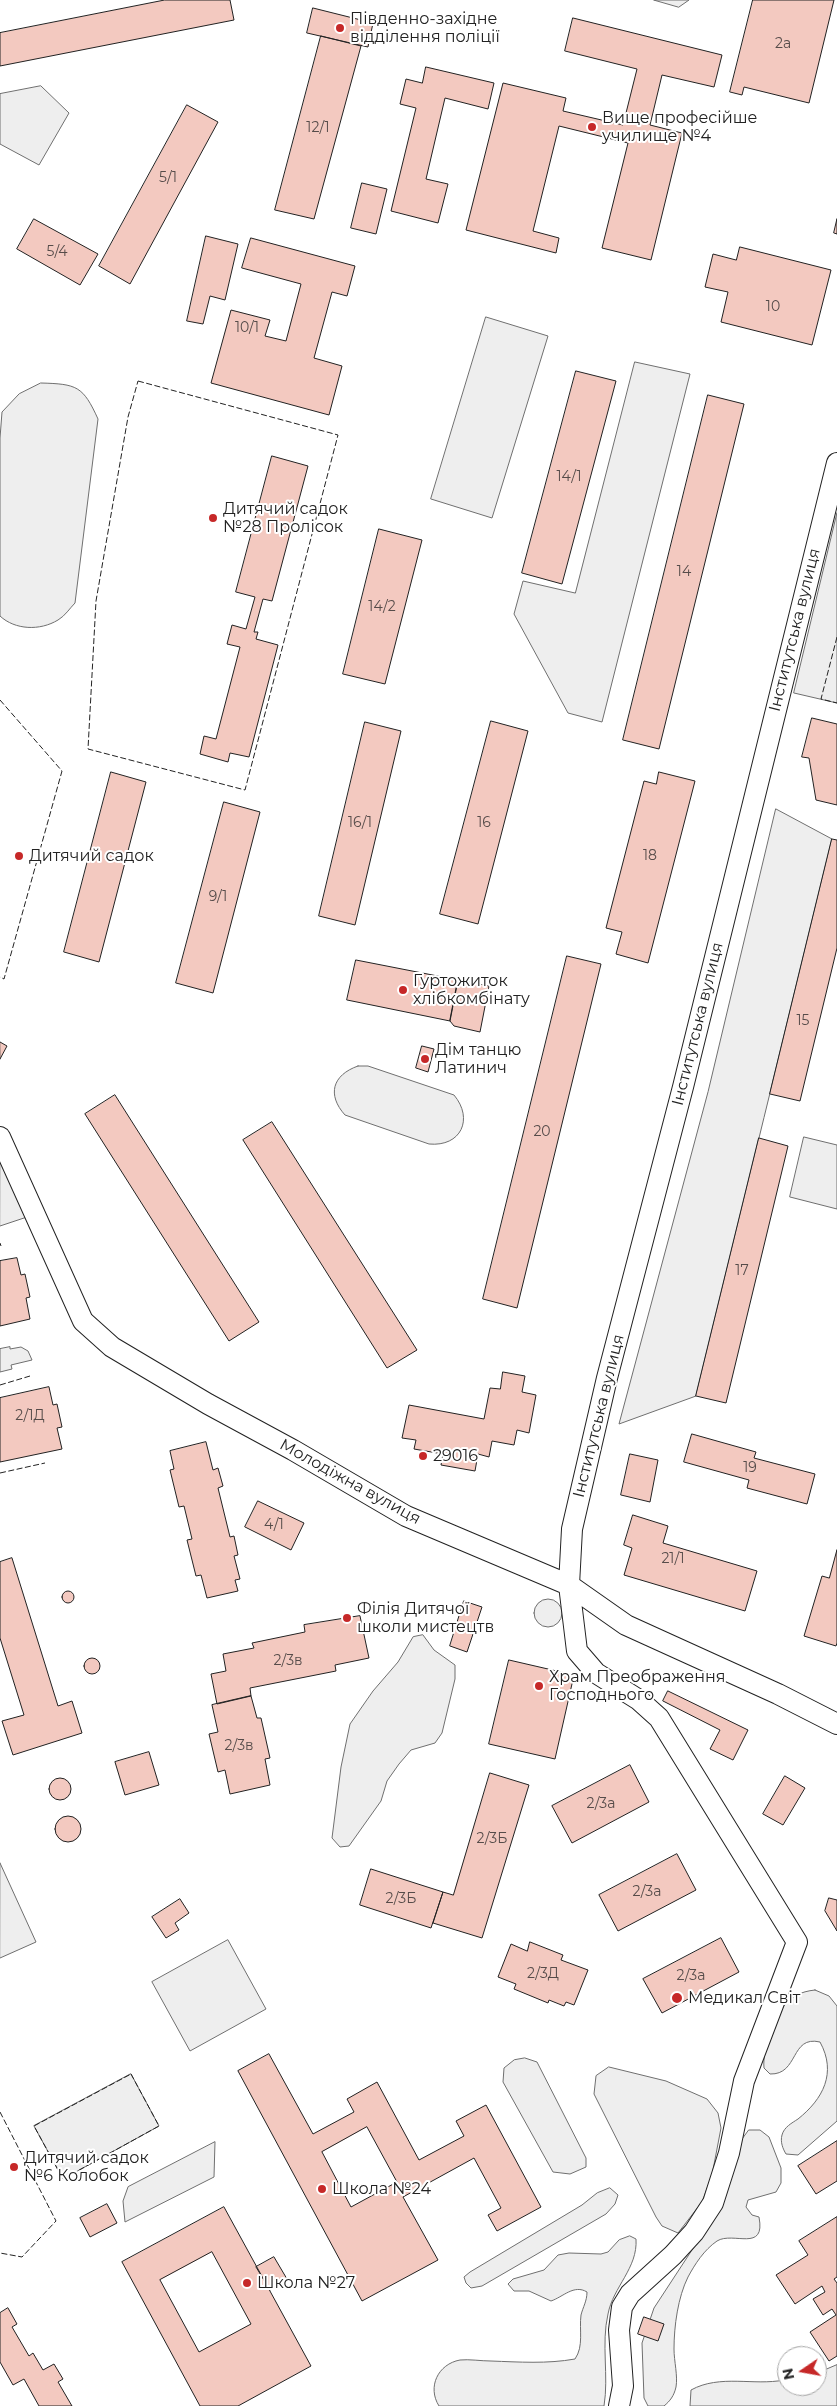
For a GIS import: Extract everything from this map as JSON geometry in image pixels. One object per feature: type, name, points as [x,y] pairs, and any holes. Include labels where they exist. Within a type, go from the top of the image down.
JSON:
[{"type":"street","name":"Інститутська вулиця","points":[[619,2406],[623,2386],[619,2330],[622,2306],[630,2294],[673,2255],[694,2232],[713,2203],[729,2153],[744,2081],[797,1942],[659,1718],[639,1700],[596,1673],[577,1651],[569,1585],[572,1529],[582,1482],[683,1087],[837,463]]},
{"type":"street","name":"Молодіжна вулиця","points":[[0,1137],[83,1322],[112,1347],[208,1404],[294,1450],[406,1516],[569,1585],[626,1625],[778,1694],[837,1724]]},
{"type":"shaded area","points":[[654,0],[689,0],[679,7]]},
{"type":"shaded area","points":[[41,86],[69,113],[39,165],[0,144],[0,94]]},
{"type":"shaded area","points":[[486,317],[548,336],[492,518],[431,499]]},
{"type":"shaded area","points":[[635,362],[690,374],[602,722],[568,713],[514,614],[523,581],[575,593]]},
{"type":"shaded area","points":[[41,383],[63,384],[77,389],[88,400],[98,419],[75,603],[65,614],[51,624],[28,627],[13,624],[0,616],[0,438],[2,412],[19,394]]},
{"type":"shaded area","points":[[837,513],[837,703],[794,693]]},
{"type":"shaded area","points":[[776,809],[832,839],[696,1396],[619,1424],[708,1092]]},
{"type":"shaded area","points":[[358,1066],[368,1066],[454,1095],[463,1113],[461,1130],[449,1141],[440,1144],[429,1144],[345,1115],[339,1108],[336,1100],[335,1086],[342,1075]]},
{"type":"shaded area","points":[[804,1137],[837,1145],[837,1209],[790,1197]]},
{"type":"shaded area","points":[[0,1140],[33,1215],[0,1226]]},
{"type":"shaded area","points":[[10,1347],[10,1349],[21,1347],[28,1351],[32,1360],[11,1365],[12,1369],[0,1372],[0,1349]]},
{"type":"shaded area","points":[[548,1599],[558,1603],[562,1613],[558,1623],[548,1627],[538,1623],[534,1613],[538,1603]]},
{"type":"shaded area","points":[[423,1635],[434,1650],[455,1665],[455,1679],[442,1733],[435,1743],[411,1750],[387,1781],[381,1801],[349,1846],[340,1847],[332,1838],[341,1767],[350,1724],[373,1691],[398,1662],[413,1637]]},
{"type":"shaded area","points":[[0,1863],[36,1942],[0,1958]]},
{"type":"shaded area","points":[[228,1940],[266,2009],[190,2051],[152,1982]]},
{"type":"shaded area","points":[[815,1990],[829,1996],[837,2006],[837,2121],[798,2155],[786,2154],[781,2138],[783,2132],[786,2127],[807,2111],[825,2085],[827,2064],[825,2053],[820,2042],[810,2041],[799,2049],[786,2068],[779,2073],[770,2074],[764,2068],[764,2056],[776,2020],[784,2005],[796,1995]]},
{"type":"shaded area","points":[[525,2058],[537,2062],[586,2158],[586,2167],[570,2174],[553,2172],[503,2082],[504,2068],[514,2060]]},
{"type":"shaded area","points":[[609,2067],[666,2081],[707,2099],[718,2113],[721,2128],[712,2175],[702,2202],[678,2233],[662,2226],[656,2217],[594,2094],[596,2076]]},
{"type":"shaded area","points":[[131,2074],[159,2126],[63,2179],[34,2126]]},
{"type":"shaded area","points":[[749,2130],[760,2130],[769,2137],[781,2168],[781,2183],[776,2192],[748,2200],[746,2207],[752,2215],[759,2217],[760,2228],[758,2235],[747,2239],[731,2238],[717,2241],[704,2253],[688,2277],[679,2303],[676,2321],[674,2349],[676,2387],[672,2398],[664,2406],[648,2406],[644,2398],[642,2343],[654,2308],[707,2227],[740,2142]]},
{"type":"shaded area","points":[[215,2142],[214,2177],[125,2222],[123,2201],[128,2187]]},
{"type":"shaded area","points":[[610,2188],[618,2195],[615,2204],[606,2214],[482,2286],[471,2288],[466,2283],[464,2277],[470,2272],[582,2205],[597,2193]]},
{"type":"shaded area","points":[[630,2236],[636,2239],[636,2249],[611,2304],[606,2325],[604,2406],[439,2406],[434,2391],[437,2377],[452,2362],[464,2360],[554,2362],[575,2359],[578,2354],[581,2338],[581,2315],[587,2292],[578,2289],[573,2290],[551,2301],[529,2291],[514,2291],[508,2284],[513,2279],[544,2270],[558,2255],[569,2253],[601,2254],[608,2252],[619,2240]]},
{"type":"shaded area","points":[[837,2365],[837,2406],[690,2406],[691,2390],[702,2385],[725,2381],[777,2381],[777,2396],[827,2396],[827,2369]]},
{"type":"building","points":[[165,0],[230,0],[234,20],[0,66],[0,33]]},
{"type":"building","points":[[753,0],[834,0],[809,103],[744,87],[742,95],[730,92]]},
{"type":"building","points":[[313,8],[373,23],[368,47],[307,33]]},
{"type":"building","points":[[573,18],[722,55],[714,87],[662,75],[650,125],[682,133],[651,260],[602,248],[628,143],[559,126],[533,231],[559,238],[556,253],[466,230],[503,83],[566,98],[563,111],[623,125],[637,69],[565,51]]},
{"type":"building","points":[[321,36],[361,46],[314,219],[275,210]]},
{"type":"building","points":[[426,67],[494,83],[488,109],[445,98],[426,179],[448,184],[438,223],[391,211],[416,108],[400,104],[406,79],[422,83]]},
{"type":"building","points":[[187,105],[218,122],[130,284],[99,266]]},
{"type":"building","points":[[362,183],[387,189],[376,234],[351,228]]},
{"type":"building","points":[[34,219],[98,254],[80,285],[17,249]]},
{"type":"building","points":[[837,219],[837,234],[834,233]]},
{"type":"building","points":[[206,236],[238,244],[225,300],[210,296],[203,324],[187,321]]},
{"type":"building","points":[[251,238],[355,266],[347,296],[332,292],[314,358],[342,366],[329,415],[211,383],[231,310],[270,320],[265,336],[286,341],[301,284],[242,268]]},
{"type":"building","points":[[740,247],[831,270],[812,345],[721,322],[728,292],[705,287],[713,254],[736,260]]},
{"type":"building","points":[[576,371],[616,381],[562,584],[522,573]]},
{"type":"building","points":[[708,395],[744,404],[659,749],[623,740]]},
{"type":"building","points":[[272,456],[308,466],[272,601],[263,599],[254,632],[258,632],[256,639],[278,645],[249,757],[230,753],[228,762],[200,754],[204,736],[216,739],[240,647],[227,644],[232,625],[246,629],[255,597],[236,592]]},
{"type":"building","points":[[379,529],[422,540],[385,684],[343,674]]},
{"type":"building","points":[[812,718],[837,724],[837,805],[816,800],[809,758],[802,757]]},
{"type":"building","points":[[491,721],[528,731],[478,924],[440,914]]},
{"type":"building","points":[[365,722],[401,731],[355,925],[319,916]]},
{"type":"building","points":[[111,772],[146,782],[99,962],[64,952]]},
{"type":"building","points":[[659,772],[695,781],[648,963],[616,954],[622,932],[606,928],[644,781],[656,784]]},
{"type":"building","points":[[224,802],[260,812],[213,993],[176,983]]},
{"type":"building","points":[[832,839],[837,840],[837,948],[800,1101],[770,1094]]},
{"type":"building","points":[[567,956],[601,964],[517,1308],[483,1299]]},
{"type":"building","name":"Гуртожиток хлібкомбінату","points":[[356,960],[458,980],[450,1021],[347,1000]]},
{"type":"building","points":[[458,980],[489,986],[480,1032],[454,1026],[450,1021]]},
{"type":"building","points":[[0,1042],[7,1046],[0,1059]]},
{"type":"building","points":[[422,1046],[434,1049],[428,1072],[416,1068]]},
{"type":"building","points":[[115,1095],[259,1322],[229,1341],[85,1114]]},
{"type":"building","points":[[272,1122],[417,1350],[387,1368],[243,1140]]},
{"type":"building","points":[[759,1138],[788,1146],[726,1403],[696,1396]]},
{"type":"building","points":[[17,1258],[21,1275],[25,1274],[30,1297],[26,1298],[30,1319],[0,1326],[0,1261]]},
{"type":"building","points":[[503,1372],[525,1376],[522,1392],[536,1395],[529,1433],[517,1430],[514,1445],[492,1441],[489,1457],[478,1454],[475,1471],[441,1465],[443,1454],[414,1449],[416,1440],[402,1438],[409,1405],[484,1419],[490,1388],[500,1389]]},
{"type":"building","points":[[49,1387],[53,1405],[57,1404],[62,1427],[57,1428],[62,1449],[0,1462],[0,1398]]},
{"type":"building","points":[[692,1434],[756,1452],[754,1458],[815,1474],[807,1504],[747,1488],[749,1480],[684,1462]]},
{"type":"building","points":[[206,1442],[213,1470],[218,1468],[223,1486],[218,1488],[230,1537],[234,1536],[238,1555],[234,1556],[240,1579],[235,1580],[238,1591],[207,1598],[201,1575],[196,1576],[187,1540],[192,1539],[184,1506],[179,1507],[170,1470],[174,1469],[170,1451]]},
{"type":"building","points":[[630,1454],[658,1460],[650,1502],[621,1495]]},
{"type":"building","points":[[258,1501],[304,1523],[291,1550],[245,1527]]},
{"type":"building","points":[[633,1515],[668,1526],[663,1543],[757,1571],[745,1611],[624,1575],[632,1548],[624,1545]]},
{"type":"building","points":[[837,1550],[836,1646],[804,1636],[822,1576],[829,1578]]},
{"type":"building","points":[[12,1558],[58,1706],[72,1701],[82,1733],[13,1755],[2,1721],[24,1715],[0,1638],[0,1562]]},
{"type":"building","points":[[68,1591],[74,1597],[68,1603],[62,1597]]},
{"type":"building","points":[[464,1601],[482,1607],[467,1652],[450,1646]]},
{"type":"building","points":[[360,1616],[369,1658],[335,1665],[336,1671],[250,1688],[251,1696],[217,1704],[211,1674],[226,1671],[223,1654],[254,1648],[252,1643],[305,1632],[304,1625]]},
{"type":"building","points":[[92,1658],[100,1666],[92,1674],[84,1666]]},
{"type":"building","points":[[509,1660],[574,1675],[555,1759],[489,1744]]},
{"type":"building","points":[[668,1691],[748,1730],[733,1760],[710,1749],[720,1730],[663,1701]]},
{"type":"building","points":[[251,1696],[257,1718],[261,1718],[270,1758],[265,1759],[270,1785],[230,1794],[225,1770],[218,1772],[209,1734],[218,1732],[212,1705]]},
{"type":"building","points":[[149,1752],[159,1785],[125,1795],[115,1762]]},
{"type":"building","points":[[630,1765],[649,1802],[572,1843],[552,1806]]},
{"type":"building","points":[[490,1773],[529,1785],[482,1938],[433,1923],[443,1892],[453,1895]]},
{"type":"building","points":[[785,1776],[805,1788],[783,1825],[763,1814]]},
{"type":"building","points":[[60,1778],[68,1781],[71,1789],[68,1797],[60,1800],[52,1797],[49,1789],[52,1781]]},
{"type":"building","points":[[68,1816],[77,1820],[81,1829],[77,1838],[68,1842],[59,1838],[55,1829],[59,1820]]},
{"type":"building","points":[[677,1854],[696,1890],[618,1931],[599,1895]]},
{"type":"building","points":[[371,1869],[443,1892],[431,1928],[360,1905]]},
{"type":"building","points":[[829,1898],[837,1900],[837,1931],[825,1911]]},
{"type":"building","points":[[180,1899],[189,1913],[175,1923],[179,1930],[166,1938],[152,1917]]},
{"type":"building","points":[[721,1938],[739,1972],[662,2013],[643,1979]]},
{"type":"building","points":[[530,1942],[563,1955],[561,1960],[588,1970],[574,2005],[566,2002],[564,2006],[549,2000],[548,2003],[514,1989],[516,1984],[498,1977],[511,1944],[527,1951]]},
{"type":"building","points":[[269,2054],[313,2134],[354,2112],[347,2099],[377,2082],[419,2160],[464,2136],[456,2121],[486,2105],[541,2207],[497,2231],[488,2215],[501,2208],[474,2158],[403,2197],[438,2260],[362,2301],[238,2071]],"holes":[[[367,2127],[397,2182],[351,2207],[322,2152]]]},
{"type":"building","points":[[837,2141],[837,2181],[816,2194],[798,2166]]},
{"type":"building","points":[[107,2204],[117,2223],[90,2237],[80,2218]]},
{"type":"building","points":[[224,2207],[311,2366],[238,2406],[200,2406],[122,2262]],"holes":[[[212,2252],[251,2324],[199,2352],[160,2280]]]},
{"type":"building","points":[[837,2217],[837,2277],[834,2279],[837,2283],[837,2356],[829,2361],[827,2358],[827,2346],[819,2346],[810,2332],[836,2315],[832,2309],[823,2315],[813,2299],[825,2292],[822,2286],[795,2304],[776,2275],[808,2255],[799,2241]]},
{"type":"building","points":[[274,2257],[287,2279],[270,2290],[256,2267]]},
{"type":"building","points":[[8,2308],[17,2324],[12,2327],[29,2356],[33,2353],[43,2370],[54,2364],[63,2379],[58,2382],[72,2406],[39,2406],[24,2379],[13,2385],[0,2362],[0,2313]]},
{"type":"building","points":[[644,2317],[664,2324],[658,2341],[638,2334]]},
{"type":"fence","points":[[138,381],[338,435],[245,790],[88,749],[96,601],[128,417],[138,381]]},
{"type":"fence","points":[[837,637],[821,699],[837,703]]},
{"type":"fence","points":[[0,700],[62,771],[4,979],[0,977]]},
{"type":"fence","points":[[0,1385],[30,1376]]},
{"type":"fence","points":[[0,1473],[45,1463]]},
{"type":"fence","points":[[131,2074],[159,2126],[63,2179],[34,2126],[131,2074]]},
{"type":"fence","points":[[0,2112],[56,2221],[22,2257],[0,2253]]},
{"type":"place","name":"Південно-західне відділення поліції","points":[[340,28]]},
{"type":"place","name":"Вище професійше училище №4","points":[[592,127]]},
{"type":"place","name":"Дитячий садок №28 Пролісок","points":[[213,518]]},
{"type":"place","name":"Дитячий садок","points":[[19,856]]},
{"type":"place","name":"Гуртожиток хлібкомбінату","points":[[403,990]]},
{"type":"place","name":"Дім танцю Латинич","points":[[425,1059]]},
{"type":"place","name":"29016","points":[[423,1456]]},
{"type":"place","name":"Філія Дитячої школи мистецтв","points":[[347,1618]]},
{"type":"place","name":"Храм Преображення Господнього","points":[[539,1686]]},
{"type":"place","name":"Медикал Світ","points":[[677,1998]]},
{"type":"place","name":"Дитячий садок №6 Колобок","points":[[14,2167]]},
{"type":"place","name":"Школа №24","points":[[322,2189]]},
{"type":"place","name":"Школа №27","points":[[247,2283]]}]
